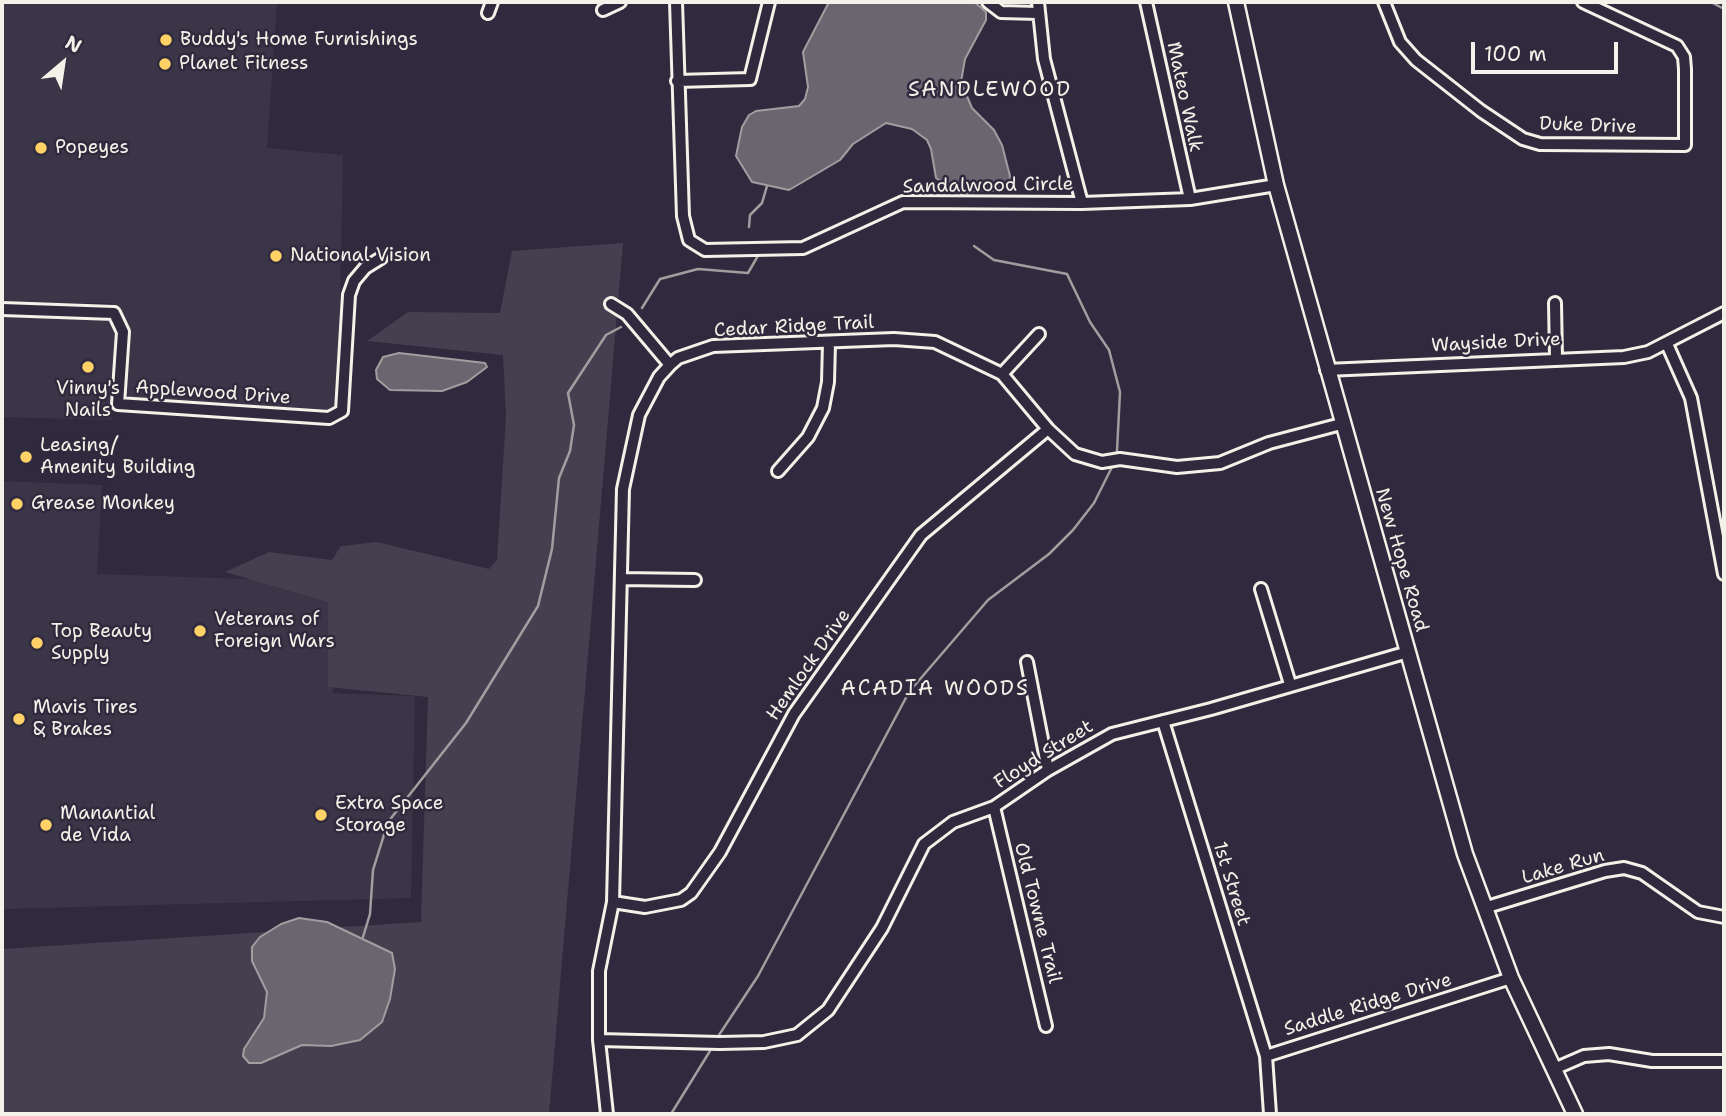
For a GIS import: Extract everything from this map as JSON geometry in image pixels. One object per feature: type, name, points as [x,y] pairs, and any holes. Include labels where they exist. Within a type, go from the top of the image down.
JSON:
[{"type":"street","points":[[603,10],[620,2]]},
{"type":"street","name":"Sandalwood Circle","points":[[676,2],[683,216],[690,240],[705,250],[803,248],[903,202],[1082,203],[1190,199],[1276,186]]},
{"type":"street","points":[[677,81],[750,79],[769,2]]},
{"type":"street","points":[[988,2],[1001,12],[1038,8],[1050,83],[1082,203]]},
{"type":"street","name":"Mateo Walk","points":[[1146,2],[1190,199]]},
{"type":"street","name":"New Hope Road","points":[[1236,2],[1276,186],[1341,424],[1465,854],[1511,978],[1575,1114]]},
{"type":"street","name":"Duke Drive","points":[[1384,2],[1399,42],[1416,60],[1481,111],[1523,139],[1541,144],[1685,145],[1685,69],[1684,57],[1678,46],[1583,2]]},
{"type":"street","name":"Applewood Drive","points":[[2,309],[114,313],[124,332],[118,404],[329,418],[342,411],[349,295],[354,281],[365,268],[381,258]]},
{"type":"street","points":[[1555,303],[1556,358]]},
{"type":"street","points":[[611,304],[627,314],[670,365]]},
{"type":"street","name":"Wayside Drive","points":[[1326,370],[1624,356],[1648,352],[1667,344],[1724,313]]},
{"type":"street","points":[[1002,374],[1039,334]]},
{"type":"street","name":"Cedar Ridge Trail","points":[[607,1114],[598,1040],[599,971],[613,902],[623,489],[639,415],[659,377],[670,365],[678,358],[713,346],[894,339],[935,342],[1002,374],[1048,429],[1075,454],[1102,462],[1121,459],[1177,467],[1220,463],[1269,443],[1341,424]]},
{"type":"street","points":[[778,471],[808,437],[822,408],[828,382],[829,342]]},
{"type":"street","points":[[1667,344],[1691,398],[1724,575]]},
{"type":"street","name":"Hemlock Drive","points":[[613,902],[645,907],[681,900],[691,892],[720,852],[794,714],[922,535],[1048,429]]},
{"type":"street","points":[[621,579],[695,580]]},
{"type":"street","points":[[1261,589],[1290,684]]},
{"type":"street","name":"Floyd Street","points":[[598,1040],[764,1042],[797,1035],[832,1004],[882,928],[924,844],[953,822],[993,807],[1048,770],[1112,734],[1408,652]]},
{"type":"street","points":[[1027,662],[1048,770]]},
{"type":"street","name":"1st Street","points":[[1163,721],[1266,1056]]},
{"type":"street","name":"Old Towne Trail","points":[[993,807],[1046,1026]]},
{"type":"street","name":"Lake Run","points":[[1484,908],[1605,870],[1624,868],[1642,873],[1698,912],[1724,917]]},
{"type":"street","name":"Saddle Ridge Drive","points":[[1270,1114],[1266,1056],[1511,978]]},
{"type":"street","points":[[1553,1069],[1584,1056],[1609,1054],[1652,1061],[1724,1060]]},
{"type":"shaded area","points":[[4,2],[277,2],[267,148],[343,155],[338,402],[334,410],[132,401],[125,392],[130,330],[120,309],[111,303],[2,303]]},
{"type":"shaded area","points":[[829,2],[974,2],[986,12],[986,20],[965,59],[961,82],[972,108],[994,130],[1002,145],[1010,176],[1009,186],[998,191],[977,190],[961,195],[936,178],[927,140],[912,129],[886,123],[853,144],[840,160],[789,190],[752,182],[736,156],[742,127],[749,115],[756,111],[799,106],[805,99],[808,87],[803,52]]},
{"type":"shaded area","points":[[623,243],[549,1114],[2,1114],[2,949],[421,922],[428,697],[328,687],[328,602],[225,572],[269,552],[332,560],[341,546],[377,542],[489,569],[497,560],[506,416],[503,355],[367,341],[408,312],[500,313],[512,251]]},
{"type":"shaded area","points":[[2,315],[108,316],[118,332],[112,420],[2,417]]},
{"type":"shaded area","points":[[399,353],[485,363],[487,367],[467,382],[442,391],[390,390],[377,379],[376,370],[383,357]]},
{"type":"shaded area","points":[[2,481],[102,485],[97,574],[335,582],[333,693],[415,696],[411,898],[2,909]]},
{"type":"shaded area","points":[[299,918],[327,922],[392,953],[395,969],[390,999],[382,1022],[360,1040],[331,1046],[302,1045],[261,1063],[249,1063],[243,1056],[244,1049],[264,1018],[267,992],[252,961],[252,947],[260,937],[281,924]]},
{"type":"waterway","points":[[1711,2],[1724,9]]},
{"type":"waterway","points":[[749,227],[750,215],[762,203],[767,186]]},
{"type":"waterway","points":[[974,246],[994,260],[1067,274],[1090,322],[1109,350],[1120,392],[1117,451]]},
{"type":"waterway","points":[[642,308],[660,279],[698,269],[748,273],[759,254]]},
{"type":"waterway","points":[[363,937],[370,914],[373,870],[388,822],[466,723],[538,606],[552,549],[559,478],[570,451],[574,425],[568,393],[606,335],[621,327]]},
{"type":"waterway","points":[[719,1035],[758,976],[909,692],[988,600],[1049,554],[1073,530],[1094,503],[1113,465]]},
{"type":"waterway","points":[[671,1114],[710,1051]]},
{"type":"place","name":"Buddy's Home Furnishings","points":[[166,40]]},
{"type":"place","name":"Planet Fitness","points":[[165,64]]},
{"type":"place","name":"Popeyes","points":[[41,148]]},
{"type":"place","name":"National Vision","points":[[276,256]]},
{"type":"place","name":"Vinny's Nails","points":[[88,367]]},
{"type":"place","name":"Leasing/ Amenity Building","points":[[26,457]]},
{"type":"place","name":"Grease Monkey","points":[[17,504]]},
{"type":"place","name":"Veterans of Foreign Wars","points":[[200,631]]},
{"type":"place","name":"Top Beauty Supply","points":[[37,643]]},
{"type":"place","name":"Mavis Tires & Brakes","points":[[19,719]]},
{"type":"place","name":"Extra Space Storage","points":[[321,815]]},
{"type":"place","name":"Manantial de Vida","points":[[46,825]]},
{"type":"district","name":"SANDLEWOOD","points":[[990,91]]},
{"type":"district","name":"ACADIA WOODS","points":[[935,690]]}]
